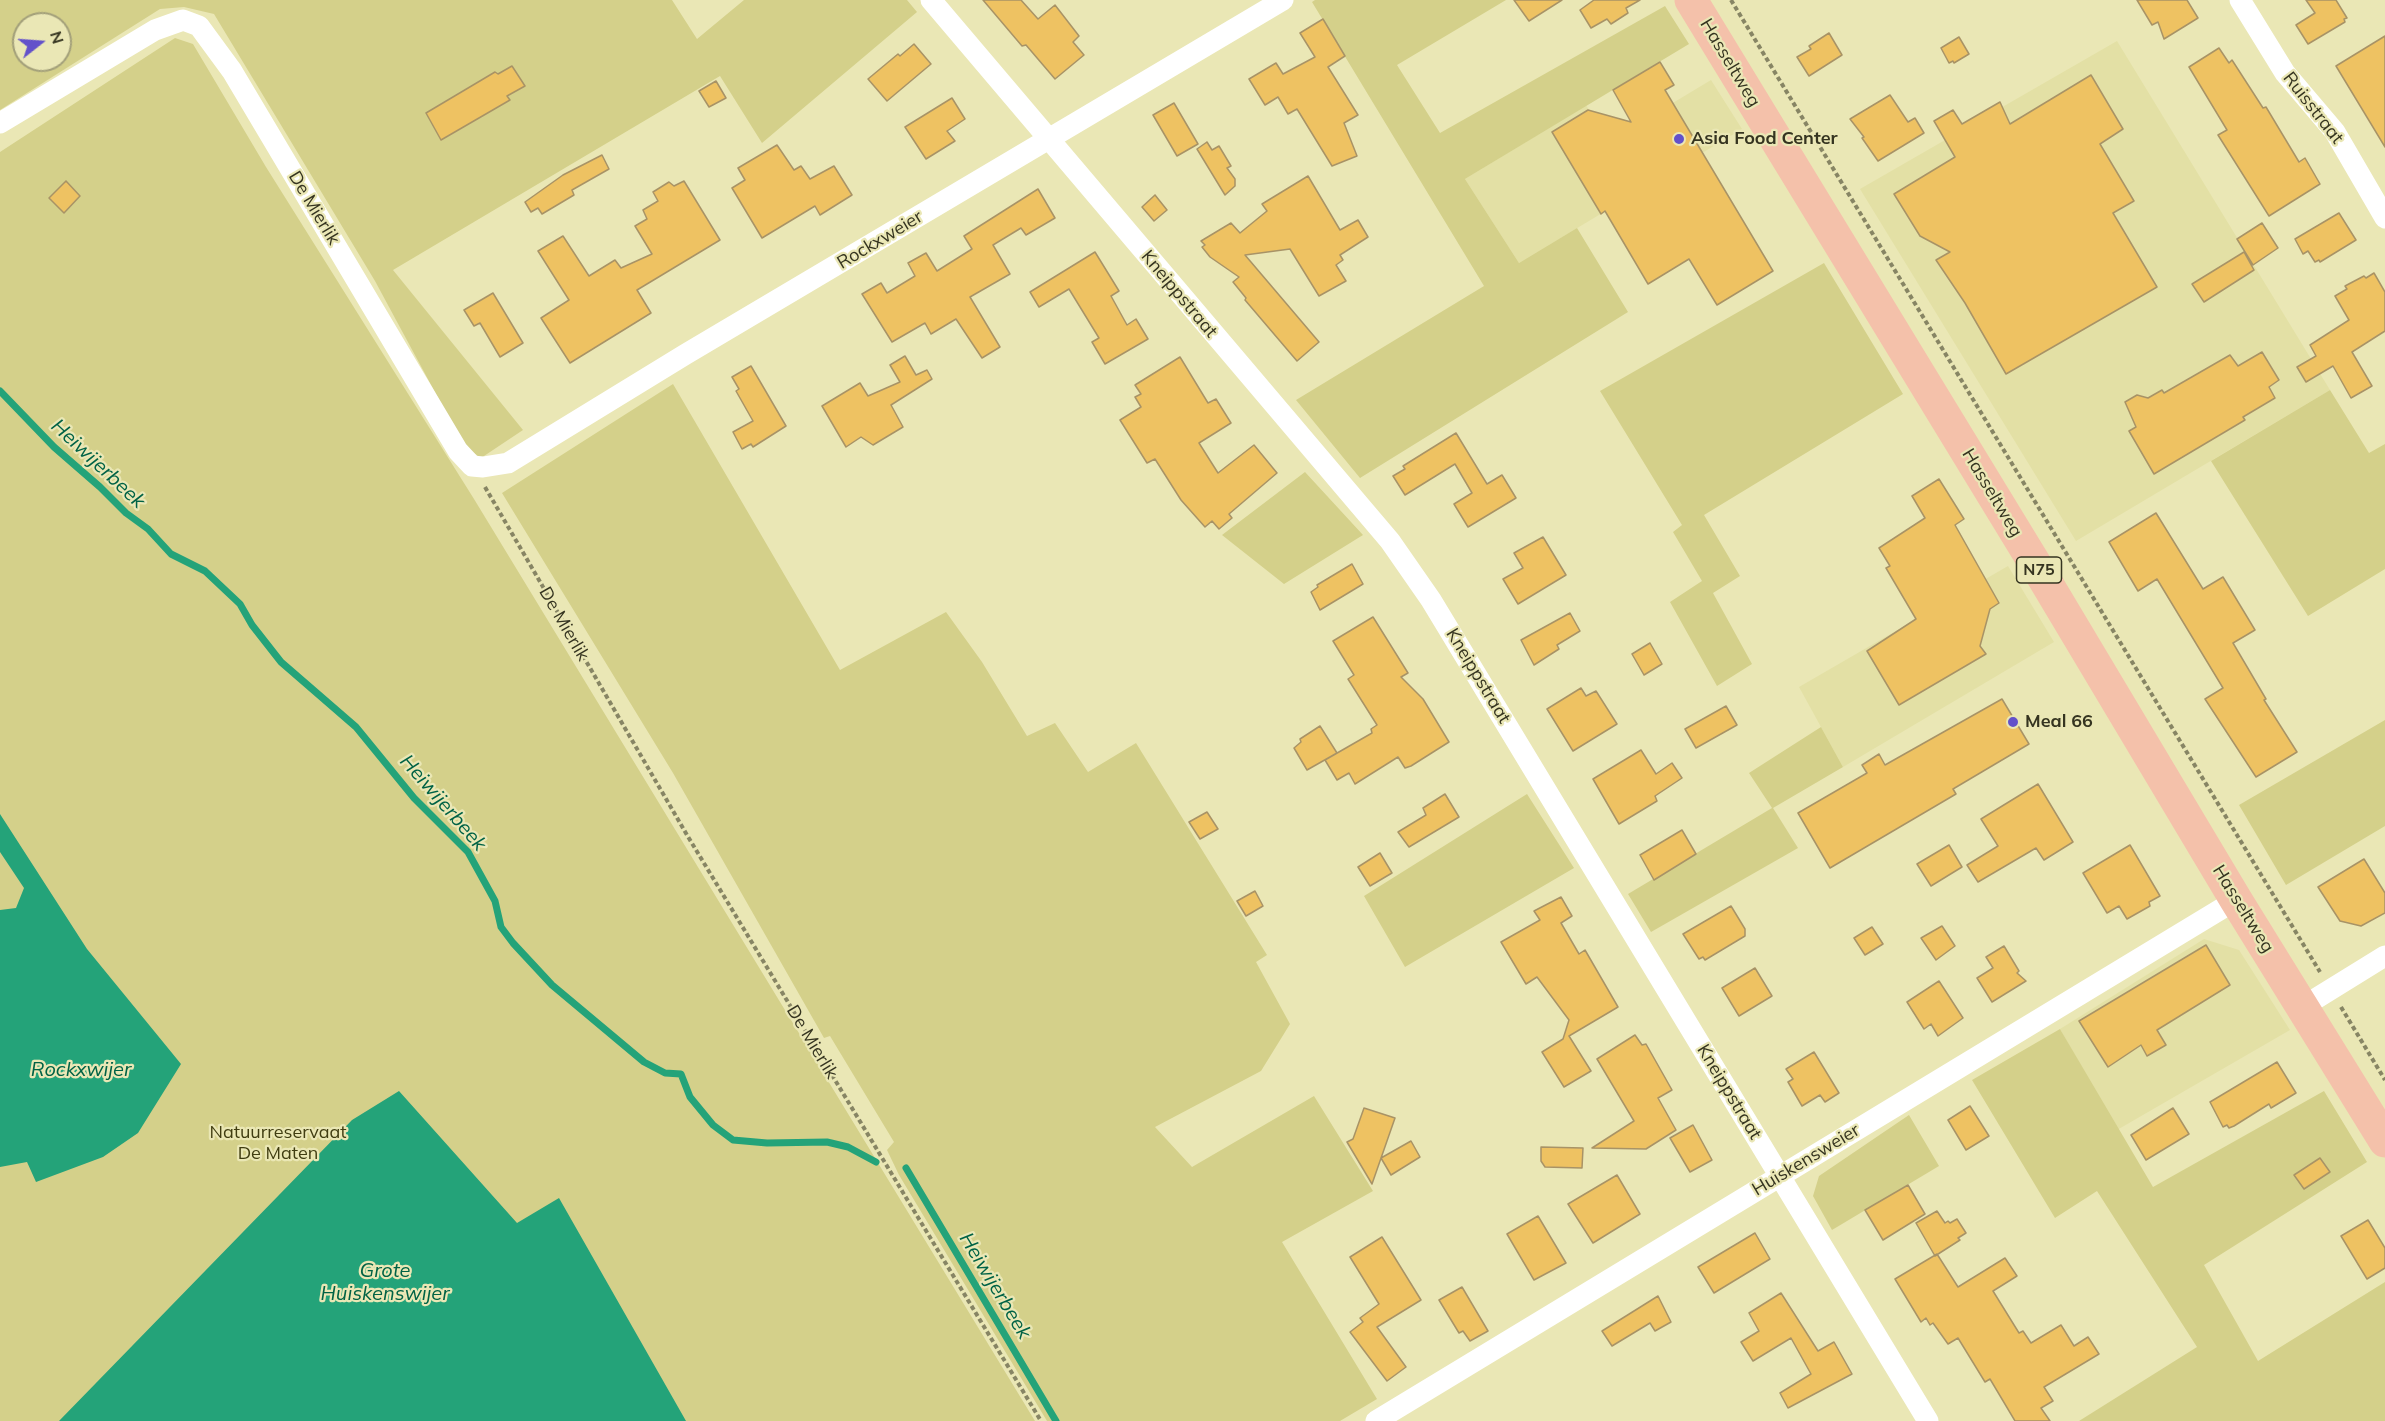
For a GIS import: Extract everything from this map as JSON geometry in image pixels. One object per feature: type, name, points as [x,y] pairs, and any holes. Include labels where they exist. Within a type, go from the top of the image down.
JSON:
[{"type":"main road","name":"Hasseltweg","points":[[1691,0],[2049,587],[2236,900],[2304,1006],[2385,1141]]},
{"type":"street","name":"Kneippstraat","points":[[931,0],[1390,541],[1431,600],[1928,1421]]},
{"type":"street","name":"Rockxweier","points":[[472,466],[508,463],[686,354],[1283,0]]},
{"type":"street","name":"Ruisstraat","points":[[2240,0],[2285,72],[2335,132],[2385,218]]},
{"type":"street","name":"De Mierlik","points":[[0,123],[155,30],[183,20],[199,26],[232,71],[458,451],[472,466]]},
{"type":"street","name":"Huiskensweier","points":[[1376,1421],[2236,900]]},
{"type":"street","points":[[2304,1006],[2385,956]]},
{"type":"path","points":[[1731,0],[2320,973]]},
{"type":"path","name":"De Mierlik","points":[[472,466],[687,835],[1041,1421]]},
{"type":"path","points":[[2341,1008],[2385,1080]]},
{"type":"shaded area","points":[[2117,41],[2330,390],[2076,541],[1860,189]]},
{"type":"shaded area","points":[[1711,80],[1742,129],[1519,263],[1465,179],[1586,105],[1608,142]]},
{"type":"shaded area","points":[[2008,566],[2054,642],[1843,767],[1799,687]]},
{"type":"shaded area","points":[[2204,939],[2239,950],[2290,1030],[2117,1130],[2060,1029]]},
{"type":"green space","points":[[0,0],[672,0],[697,39],[744,0],[907,0],[917,12],[762,143],[720,76],[393,270],[523,430],[481,458],[464,446],[375,281],[214,14],[184,7],[160,9],[72,65],[72,12],[12,12],[12,72],[60,72],[0,110]]},
{"type":"green space","points":[[1315,0],[1506,0],[1397,65],[1440,133],[1665,6],[1689,44],[1465,179],[1519,263],[1577,228],[1628,312],[1360,478],[1296,400],[1484,286],[1312,2]]},
{"type":"green space","name":"Natuurreservaat De Maten","points":[[175,38],[193,44],[266,167],[474,499],[1035,1421],[0,1421],[0,152]]},
{"type":"green space","points":[[1824,263],[1903,394],[1704,515],[1740,576],[1713,593],[1752,664],[1717,686],[1670,602],[1702,581],[1673,532],[1682,525],[1600,391]]},
{"type":"green space","points":[[673,384],[840,670],[946,612],[982,662],[1027,736],[1055,723],[1088,772],[1136,743],[1267,955],[1256,962],[1290,1024],[1261,1071],[1155,1127],[1192,1167],[1314,1096],[1373,1191],[1282,1242],[1377,1399],[1340,1421],[1047,1421],[899,1175],[887,1150],[894,1142],[830,1036],[824,1038],[673,773],[502,493]]},
{"type":"green space","points":[[2330,390],[2369,453],[2385,444],[2385,569],[2308,616],[2211,461]]},
{"type":"green space","points":[[1305,472],[1363,535],[1284,584],[1222,535]]},
{"type":"green space","points":[[2385,720],[2385,826],[2286,885],[2239,805]]},
{"type":"green space","points":[[1821,727],[1843,767],[1773,808],[1798,848],[1651,932],[1628,894],[1772,808],[1749,773]]},
{"type":"green space","points":[[1527,794],[1574,868],[1405,967],[1364,896]]},
{"type":"green space","points":[[2060,1029],[2153,1187],[2324,1091],[2367,1162],[2204,1265],[2258,1361],[2385,1282],[2385,1421],[2079,1421],[2197,1347],[2097,1191],[2055,1218],[1972,1080]]},
{"type":"green space","points":[[1909,1115],[1939,1166],[1832,1230],[1813,1196],[1819,1176]]},
{"type":"water","name":"Rockxwijer","points":[[0,814],[87,949],[181,1064],[138,1133],[103,1157],[36,1182],[27,1162],[0,1167],[0,910],[16,908],[24,888],[0,852]]},
{"type":"water","name":"Grote Huiskenswijer","points":[[399,1091],[517,1223],[559,1198],[686,1421],[59,1421],[352,1120]]},
{"type":"building","points":[[983,0],[1021,0],[1038,19],[1055,5],[1079,36],[1073,42],[1084,55],[1055,79],[1026,45],[1022,46]]},
{"type":"building","points":[[1514,0],[1562,0],[1529,21]]},
{"type":"building","points":[[1594,0],[1640,0],[1626,8],[1628,13],[1611,24],[1607,19],[1591,28],[1580,10]]},
{"type":"building","points":[[2137,0],[2187,0],[2198,18],[2164,39],[2158,22],[2152,25]]},
{"type":"building","points":[[2306,0],[2336,0],[2347,18],[2344,19],[2345,22],[2308,44],[2296,25],[2315,13]]},
{"type":"building","points":[[1323,19],[1345,56],[1328,67],[1358,115],[1344,123],[1357,156],[1332,166],[1297,109],[1288,114],[1278,97],[1265,105],[1249,79],[1276,63],[1283,74],[1315,57],[1300,33]]},
{"type":"building","points":[[1829,33],[1842,55],[1809,76],[1797,57],[1811,49],[1809,46]]},
{"type":"building","points":[[2385,36],[2385,147],[2336,66]]},
{"type":"building","points":[[1959,37],[1969,54],[1954,63],[1953,61],[1949,63],[1941,48]]},
{"type":"building","points":[[914,44],[931,64],[887,101],[868,79]]},
{"type":"building","points":[[2219,48],[2229,63],[2232,60],[2263,108],[2266,107],[2299,162],[2305,158],[2320,184],[2269,216],[2218,135],[2227,130],[2189,67]]},
{"type":"building","points":[[1660,62],[1674,85],[1665,90],[1773,271],[1717,305],[1689,259],[1648,284],[1605,211],[1601,214],[1552,132],[1588,110],[1631,122],[1613,90]]},
{"type":"building","points":[[512,66],[525,86],[507,96],[510,100],[441,140],[426,113],[495,72],[498,74]]},
{"type":"building","points":[[2091,75],[2123,129],[2100,144],[2134,201],[2113,213],[2157,287],[2006,374],[1965,303],[1936,260],[1950,252],[1920,236],[1894,194],[1955,157],[1934,121],[1953,110],[1962,124],[2000,102],[2010,124]]},
{"type":"building","points":[[716,81],[726,98],[709,107],[699,91]]},
{"type":"building","points":[[1890,95],[1908,122],[1915,118],[1924,133],[1878,161],[1850,119]]},
{"type":"building","points":[[952,98],[965,119],[947,131],[955,141],[926,159],[905,127]]},
{"type":"building","points":[[1174,103],[1198,144],[1177,156],[1153,115]]},
{"type":"building","points":[[1207,142],[1212,150],[1219,146],[1231,166],[1227,168],[1235,179],[1235,186],[1225,195],[1197,149]]},
{"type":"building","points":[[777,145],[794,170],[801,166],[810,179],[834,166],[852,195],[820,215],[815,206],[762,238],[732,188],[745,180],[738,168]]},
{"type":"building","points":[[602,155],[609,169],[572,190],[574,195],[542,214],[538,208],[531,212],[525,202],[563,175]]},
{"type":"building","points":[[1308,176],[1340,230],[1358,220],[1368,237],[1340,255],[1343,260],[1336,265],[1346,281],[1319,296],[1290,249],[1245,255],[1319,342],[1297,361],[1245,300],[1246,298],[1233,282],[1239,277],[1210,257],[1202,247],[1205,245],[1201,241],[1231,223],[1240,233],[1267,211],[1262,204]]},
{"type":"building","points":[[66,181],[80,196],[64,213],[49,198]]},
{"type":"building","points":[[684,181],[720,240],[637,290],[651,313],[570,363],[541,318],[569,300],[538,251],[563,236],[589,276],[615,260],[621,268],[652,254],[635,226],[647,219],[643,210],[658,201],[653,192],[669,182],[674,186]]},
{"type":"building","points":[[1038,189],[1055,218],[1026,235],[1021,228],[993,245],[1010,274],[970,297],[1000,347],[982,358],[956,319],[931,334],[925,323],[892,342],[862,294],[881,283],[887,293],[915,276],[908,263],[926,253],[937,271],[972,249],[964,236]]},
{"type":"building","points":[[1155,195],[1167,210],[1154,221],[1142,207]]},
{"type":"building","points":[[2339,213],[2356,240],[2320,262],[2319,260],[2315,262],[2308,251],[2303,254],[2295,239]]},
{"type":"building","points":[[2262,223],[2278,248],[2253,265],[2237,239]]},
{"type":"building","points":[[1095,252],[1119,291],[1111,296],[1127,325],[1136,319],[1148,339],[1105,364],[1092,342],[1099,338],[1069,289],[1039,307],[1030,292]]},
{"type":"building","points":[[2244,252],[2254,270],[2204,302],[2192,284]]},
{"type":"building","points":[[2374,273],[2385,292],[2385,331],[2352,352],[2372,386],[2351,398],[2333,366],[2306,382],[2297,367],[2316,356],[2310,345],[2349,320],[2335,296],[2347,289],[2345,286]]},
{"type":"building","points":[[493,293],[523,343],[500,357],[480,323],[474,326],[464,310]]},
{"type":"building","points":[[2262,352],[2279,380],[2269,387],[2275,398],[2243,417],[2245,420],[2154,474],[2129,431],[2136,427],[2125,402],[2137,395],[2148,398],[2162,390],[2164,393],[2230,355],[2238,366]]},
{"type":"building","points":[[905,356],[916,375],[927,370],[932,379],[891,405],[903,427],[873,445],[861,437],[846,447],[822,406],[860,383],[868,396],[900,382],[890,365]]},
{"type":"building","points":[[1180,357],[1208,403],[1216,399],[1231,423],[1199,443],[1218,473],[1254,445],[1277,473],[1229,514],[1232,518],[1219,529],[1212,521],[1205,527],[1181,500],[1155,459],[1147,463],[1120,420],[1141,407],[1135,397],[1141,394],[1135,385]]},
{"type":"building","points":[[751,366],[786,426],[753,447],[751,444],[742,449],[733,432],[753,421],[736,391],[739,389],[732,377]]},
{"type":"building","points":[[1456,433],[1487,484],[1502,475],[1516,498],[1468,527],[1454,504],[1472,493],[1455,464],[1405,495],[1393,476],[1405,469],[1403,466]]},
{"type":"building","points":[[1939,479],[1964,519],[1955,525],[1999,603],[1990,609],[1980,646],[1986,654],[1899,705],[1867,651],[1916,619],[1886,568],[1890,566],[1879,548],[1925,518],[1912,496]]},
{"type":"building","points":[[2156,513],[2203,589],[2223,577],[2255,630],[2233,643],[2266,699],[2264,700],[2297,752],[2256,777],[2205,699],[2223,688],[2157,579],[2138,591],[2109,542]]},
{"type":"building","points":[[1543,537],[1566,575],[1518,604],[1503,579],[1523,568],[1514,553]]},
{"type":"building","points":[[1352,564],[1363,584],[1320,610],[1311,592],[1318,587],[1317,585]]},
{"type":"building","points":[[1570,613],[1580,631],[1557,645],[1559,649],[1534,665],[1521,640]]},
{"type":"building","points":[[1373,617],[1408,673],[1401,677],[1423,699],[1449,742],[1405,768],[1398,757],[1355,784],[1349,773],[1337,780],[1325,760],[1372,733],[1371,729],[1377,725],[1348,679],[1354,675],[1333,641]]},
{"type":"building","points":[[1650,643],[1662,664],[1644,675],[1632,654]]},
{"type":"building","points":[[1581,688],[1586,696],[1596,691],[1617,724],[1573,751],[1547,709]]},
{"type":"building","points":[[2002,699],[2029,744],[1953,789],[1956,794],[1830,868],[1798,813],[1867,773],[1862,765],[1879,754],[1885,765]]},
{"type":"building","points":[[1726,706],[1737,725],[1696,748],[1685,729]]},
{"type":"building","points":[[1320,726],[1337,753],[1307,770],[1294,748],[1301,742],[1300,739]]},
{"type":"building","points":[[1641,750],[1656,774],[1672,763],[1682,778],[1655,796],[1657,801],[1619,824],[1593,779]]},
{"type":"building","points":[[2038,784],[2073,842],[2044,860],[2036,848],[1978,882],[1967,865],[1998,846],[1981,819]]},
{"type":"building","points":[[1445,794],[1459,817],[1409,847],[1398,832],[1426,815],[1423,808]]},
{"type":"building","points":[[1207,812],[1218,829],[1200,839],[1189,822]]},
{"type":"building","points":[[1682,830],[1696,854],[1654,880],[1640,855]]},
{"type":"building","points":[[1949,845],[1962,867],[1931,886],[1917,864]]},
{"type":"building","points":[[2130,845],[2160,896],[2149,902],[2150,906],[2127,919],[2119,906],[2107,913],[2083,873]]},
{"type":"building","points":[[1380,853],[1392,873],[1370,886],[1358,867]]},
{"type":"building","points":[[2364,859],[2385,893],[2385,913],[2361,926],[2340,921],[2318,887]]},
{"type":"building","points":[[1255,891],[1263,906],[1246,916],[1237,901]]},
{"type":"building","points":[[1561,897],[1572,916],[1561,923],[1579,954],[1585,950],[1618,1007],[1569,1036],[1591,1071],[1564,1087],[1542,1052],[1563,1039],[1569,1020],[1537,977],[1526,984],[1501,942],[1540,920],[1534,911]]},
{"type":"building","points":[[1731,906],[1745,929],[1745,936],[1705,960],[1703,957],[1699,959],[1683,934]]},
{"type":"building","points":[[1942,926],[1955,946],[1936,960],[1921,938]]},
{"type":"building","points":[[1872,927],[1883,944],[1865,955],[1854,938]]},
{"type":"building","points":[[2206,945],[2230,985],[2157,1030],[2166,1045],[2147,1056],[2141,1045],[2108,1067],[2079,1021]]},
{"type":"building","points":[[2004,946],[2019,971],[2017,973],[2026,981],[1992,1002],[1977,978],[1993,968],[1986,957]]},
{"type":"building","points":[[1755,968],[1772,996],[1739,1016],[1722,988]]},
{"type":"building","points":[[1939,981],[1963,1018],[1938,1036],[1931,1024],[1924,1029],[1907,1002]]},
{"type":"building","points":[[1635,1035],[1642,1045],[1646,1044],[1672,1090],[1658,1098],[1676,1130],[1646,1149],[1592,1148],[1634,1121],[1597,1059]]},
{"type":"building","points":[[1814,1052],[1839,1093],[1825,1102],[1820,1095],[1802,1106],[1788,1082],[1793,1079],[1786,1069]]},
{"type":"building","points":[[2277,1062],[2296,1093],[2271,1108],[2269,1104],[2234,1126],[2223,1127],[2210,1102]]},
{"type":"building","points":[[1970,1106],[1989,1136],[1966,1150],[1948,1120]]},
{"type":"building","points":[[1364,1108],[1395,1118],[1372,1184],[1347,1142],[1353,1139]]},
{"type":"building","points":[[2173,1108],[2189,1134],[2146,1160],[2131,1135]]},
{"type":"building","points":[[1693,1125],[1712,1160],[1690,1172],[1670,1138]]},
{"type":"building","points":[[1411,1141],[1420,1157],[1391,1175],[1381,1158]]},
{"type":"building","points":[[1541,1147],[1583,1148],[1582,1168],[1545,1167],[1541,1161]]},
{"type":"building","points":[[2320,1158],[2330,1172],[2304,1189],[2294,1175]]},
{"type":"building","points":[[1617,1175],[1640,1214],[1593,1243],[1568,1204]]},
{"type":"building","points":[[1908,1185],[1925,1214],[1883,1240],[1865,1210]]},
{"type":"building","points":[[1937,1211],[1945,1223],[1957,1219],[1966,1233],[1958,1238],[1960,1240],[1935,1256],[1916,1223]]},
{"type":"building","points":[[1538,1216],[1566,1263],[1534,1280],[1507,1234]]},
{"type":"building","points":[[2368,1220],[2385,1248],[2385,1268],[2367,1279],[2341,1236]]},
{"type":"building","points":[[1755,1233],[1770,1259],[1714,1293],[1698,1267]]},
{"type":"building","points":[[1382,1237],[1421,1300],[1377,1327],[1406,1367],[1387,1381],[1350,1332],[1363,1322],[1360,1318],[1379,1304],[1350,1257]]},
{"type":"building","points":[[1937,1254],[1958,1287],[2005,1258],[2017,1276],[1993,1291],[2019,1333],[2023,1331],[2031,1343],[2061,1325],[2074,1346],[2088,1337],[2099,1354],[2044,1387],[2053,1401],[2041,1408],[2050,1421],[2015,1421],[1990,1379],[1985,1382],[1958,1338],[1948,1344],[1933,1323],[1930,1325],[1926,1318],[1921,1322],[1895,1279]]},
{"type":"building","points":[[1462,1287],[1488,1331],[1470,1341],[1463,1331],[1459,1333],[1439,1300]]},
{"type":"building","points":[[1781,1293],[1818,1351],[1834,1342],[1852,1374],[1788,1408],[1780,1393],[1811,1374],[1791,1338],[1753,1361],[1741,1342],[1759,1331],[1749,1313]]},
{"type":"building","points":[[1658,1296],[1671,1322],[1655,1331],[1650,1323],[1612,1346],[1602,1331]]},
{"type":"waterway","name":"Heiwijerbeek","points":[[0,391],[54,447],[126,513],[148,529],[171,554],[205,571],[240,604],[252,625],[281,662],[356,727],[414,798],[468,852],[495,901],[501,927],[552,985],[644,1062],[665,1073],[681,1074],[690,1097],[713,1125],[733,1140],[767,1143],[827,1142],[848,1147],[876,1162]]},
{"type":"waterway","name":"Heiwijerbeek","points":[[906,1168],[1056,1421]]},
{"type":"place","name":"Asia Food Center","points":[[1679,139]]},
{"type":"place","name":"Meal 66","points":[[2013,722]]}]
